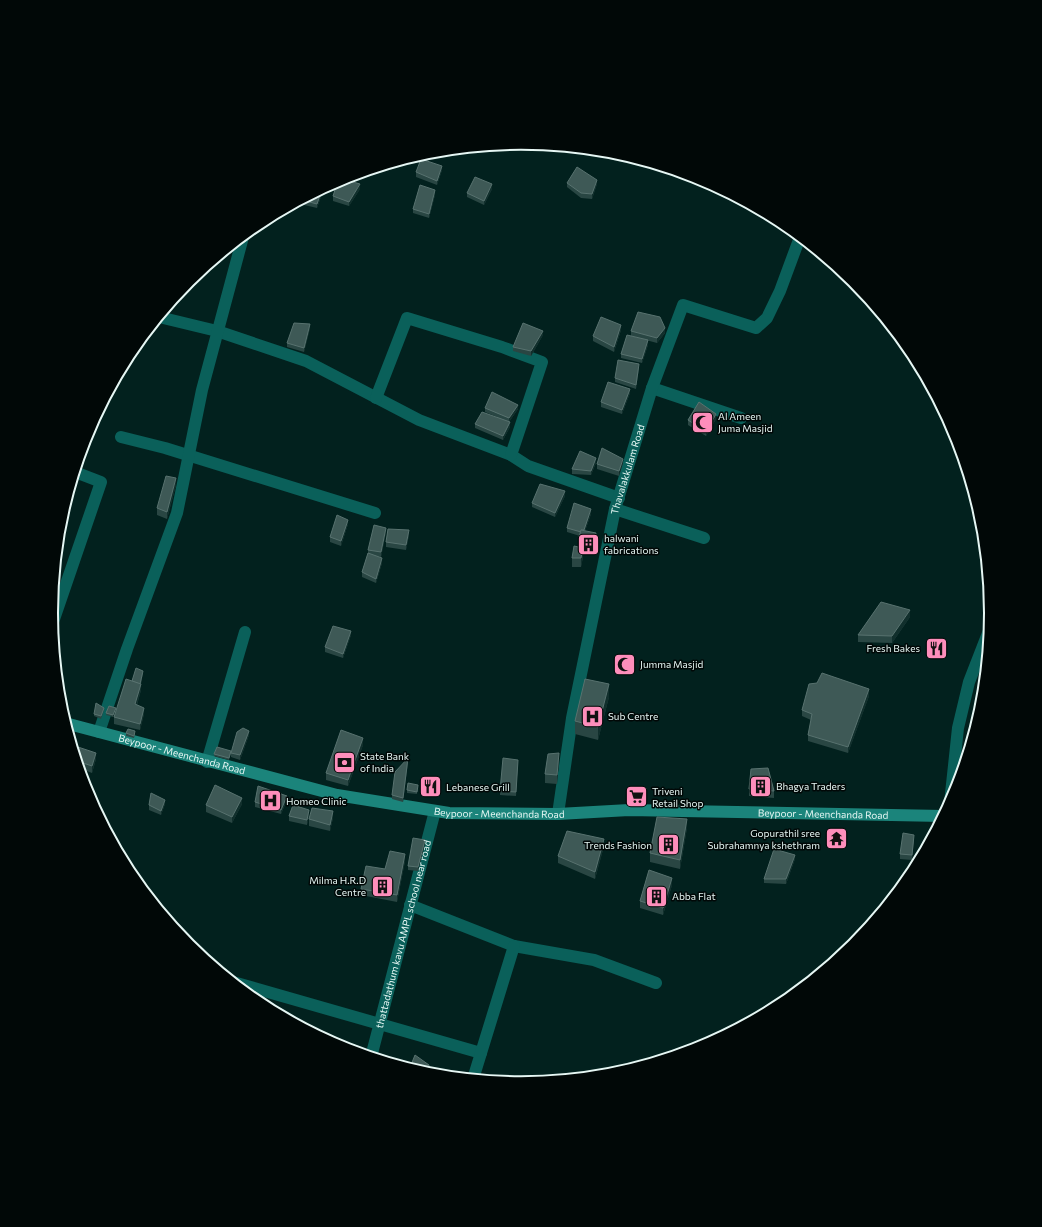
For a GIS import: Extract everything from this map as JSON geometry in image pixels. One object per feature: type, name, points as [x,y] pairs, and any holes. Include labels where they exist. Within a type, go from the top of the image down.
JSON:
[{"type":"main road","name":"Beypoor - Meenchanda Road","points":[[72,725],[207,762],[337,795],[449,814],[558,814],[629,810],[937,816]]},
{"type":"street","name":"Thavalakkulam Road","points":[[558,814],[572,718],[617,504],[652,388],[683,305],[756,328],[767,318],[780,291],[798,243]]},
{"type":"street","points":[[99,732],[177,513],[217,331],[241,245]]},
{"type":"street","points":[[165,318],[217,331],[306,361],[419,420],[510,455],[528,466],[617,504],[704,538]]},
{"type":"street","points":[[376,398],[407,318],[495,345],[542,362],[510,455]]},
{"type":"street","points":[[652,388],[741,418]]},
{"type":"street","points":[[121,437],[189,456],[375,513]]},
{"type":"street","points":[[58,607],[101,482],[80,474]]},
{"type":"street","points":[[207,762],[245,632]]},
{"type":"street","points":[[952,781],[958,728],[969,682],[983,647]]},
{"type":"street","name":"thattadathum kavu AMPL school near road","points":[[372,1052],[434,811]]},
{"type":"street","points":[[410,905],[514,946],[594,960],[656,983]]},
{"type":"street","points":[[474,1074],[514,946]]},
{"type":"street","points":[[246,986],[481,1053]]},
{"type":"building","points":[[425,160],[442,166],[437,181],[416,172],[420,162]]},
{"type":"building","points":[[577,167],[597,180],[592,194],[581,193],[567,183]]},
{"type":"building","points":[[475,177],[492,184],[484,201],[467,193]]},
{"type":"building","points":[[354,182],[360,184],[349,202],[333,196],[335,190]]},
{"type":"building","points":[[420,185],[435,190],[429,214],[413,209]]},
{"type":"building","points":[[320,196],[317,204],[309,202]]},
{"type":"building","points":[[638,312],[660,317],[665,328],[657,338],[631,331]]},
{"type":"building","points":[[601,317],[621,325],[614,347],[593,336]]},
{"type":"building","points":[[294,323],[310,324],[304,348],[287,343]]},
{"type":"building","points":[[523,323],[543,331],[531,351],[513,347]]},
{"type":"building","points":[[627,335],[648,340],[642,359],[621,354]]},
{"type":"building","points":[[618,360],[639,364],[636,385],[615,378]]},
{"type":"building","points":[[608,382],[630,389],[622,410],[601,402]]},
{"type":"building","points":[[492,392],[518,405],[509,418],[485,408]]},
{"type":"building","name":"Al Ameen Juma Masjid","points":[[699,402],[716,414],[706,432],[688,420]]},
{"type":"building","points":[[482,412],[510,422],[503,436],[475,424]]},
{"type":"building","points":[[602,448],[623,459],[619,471],[597,464]]},
{"type":"building","points":[[580,451],[596,458],[591,471],[572,469]]},
{"type":"building","points":[[166,476],[176,478],[167,512],[157,508]]},
{"type":"building","points":[[540,484],[565,491],[555,513],[532,503]]},
{"type":"building","points":[[574,503],[591,509],[584,530],[581,530],[581,532],[567,528]]},
{"type":"building","points":[[337,515],[348,520],[341,541],[330,537]]},
{"type":"building","points":[[374,525],[386,528],[381,552],[368,550]]},
{"type":"building","points":[[388,529],[409,530],[406,545],[386,542]]},
{"type":"building","points":[[581,530],[596,533],[594,542],[579,537]]},
{"type":"building","points":[[574,546],[583,548],[581,558],[572,558]]},
{"type":"building","points":[[368,553],[382,558],[376,579],[362,572]]},
{"type":"building","points":[[881,602],[910,610],[892,636],[858,635]]},
{"type":"building","points":[[333,626],[351,631],[343,654],[325,647]]},
{"type":"building","points":[[136,668],[143,671],[140,684],[132,681]]},
{"type":"building","points":[[822,673],[869,689],[848,747],[808,735],[812,714],[802,710],[809,684],[817,683]]},
{"type":"building","points":[[126,679],[141,684],[135,704],[144,708],[140,724],[114,717]]},
{"type":"building","name":"Sub Centre","points":[[585,679],[609,684],[598,727],[575,721]]},
{"type":"building","points":[[96,703],[104,708],[101,716],[94,714]]},
{"type":"building","points":[[109,706],[116,708],[113,715],[106,713]]},
{"type":"building","points":[[243,728],[249,731],[240,755],[231,753],[237,732]]},
{"type":"building","points":[[128,729],[135,731],[134,736],[126,733]]},
{"type":"building","name":"State Bank of India","points":[[341,730],[363,738],[348,780],[326,773]]},
{"type":"building","points":[[78,747],[96,753],[92,766],[83,763]]},
{"type":"building","points":[[217,747],[231,751],[229,758],[214,754]]},
{"type":"building","points":[[559,753],[557,775],[545,774],[548,754]]},
{"type":"building","points":[[408,758],[403,798],[392,795],[395,772]]},
{"type":"building","points":[[503,758],[518,760],[516,792],[500,791]]},
{"type":"building","name":"Bhagya Traders","points":[[768,768],[774,791],[749,789],[751,769]]},
{"type":"building","points":[[408,783],[418,785],[417,792],[407,790]]},
{"type":"building","points":[[215,785],[242,798],[232,817],[206,805]]},
{"type":"building","points":[[258,786],[287,796],[281,810],[255,802]]},
{"type":"building","points":[[629,787],[646,788],[645,797],[628,799]]},
{"type":"building","points":[[151,793],[165,800],[161,811],[149,805]]},
{"type":"building","points":[[293,805],[309,810],[307,820],[289,816]]},
{"type":"building","points":[[312,808],[333,811],[330,825],[309,819]]},
{"type":"building","name":"Trends Fashion","points":[[657,817],[687,819],[680,860],[650,853]]},
{"type":"building","points":[[567,831],[604,839],[595,872],[558,856]]},
{"type":"building","points":[[903,833],[914,835],[912,855],[900,854]]},
{"type":"building","points":[[413,838],[425,840],[418,867],[408,866]]},
{"type":"building","points":[[774,849],[795,855],[786,879],[764,879]]},
{"type":"building","name":"Milma H.R.D Centre","points":[[390,851],[405,854],[397,895],[361,889],[366,866],[385,869]]},
{"type":"building","name":"Abba Flat","points":[[649,870],[672,878],[663,908],[640,901]]},
{"type":"building","points":[[415,1055],[429,1065],[429,1067],[412,1063]]},
{"type":"place","name":"Al Ameen Juma Masjid","points":[[702,422]]},
{"type":"place","name":"halwani fabrications","points":[[588,544]]},
{"type":"place","name":"Fresh Bakes","points":[[936,648]]},
{"type":"place","name":"Jumma Masjid","points":[[624,664]]},
{"type":"place","name":"Sub Centre","points":[[592,716]]},
{"type":"place","name":"State Bank of India","points":[[345,762]]},
{"type":"place","name":"Bhagya Traders","points":[[760,786]]},
{"type":"place","name":"Lebanese Grill","points":[[431,787]]},
{"type":"place","name":"Triveni Retail Shop","points":[[637,797]]},
{"type":"place","name":"Homeo Clinic","points":[[271,801]]},
{"type":"place","name":"Gopurathil sree Subrahamnya kshethram","points":[[836,839]]},
{"type":"place","name":"Trends Fashion","points":[[668,845]]},
{"type":"place","name":"Milma H.R.D Centre","points":[[382,886]]},
{"type":"place","name":"Abba Flat","points":[[656,896]]}]
